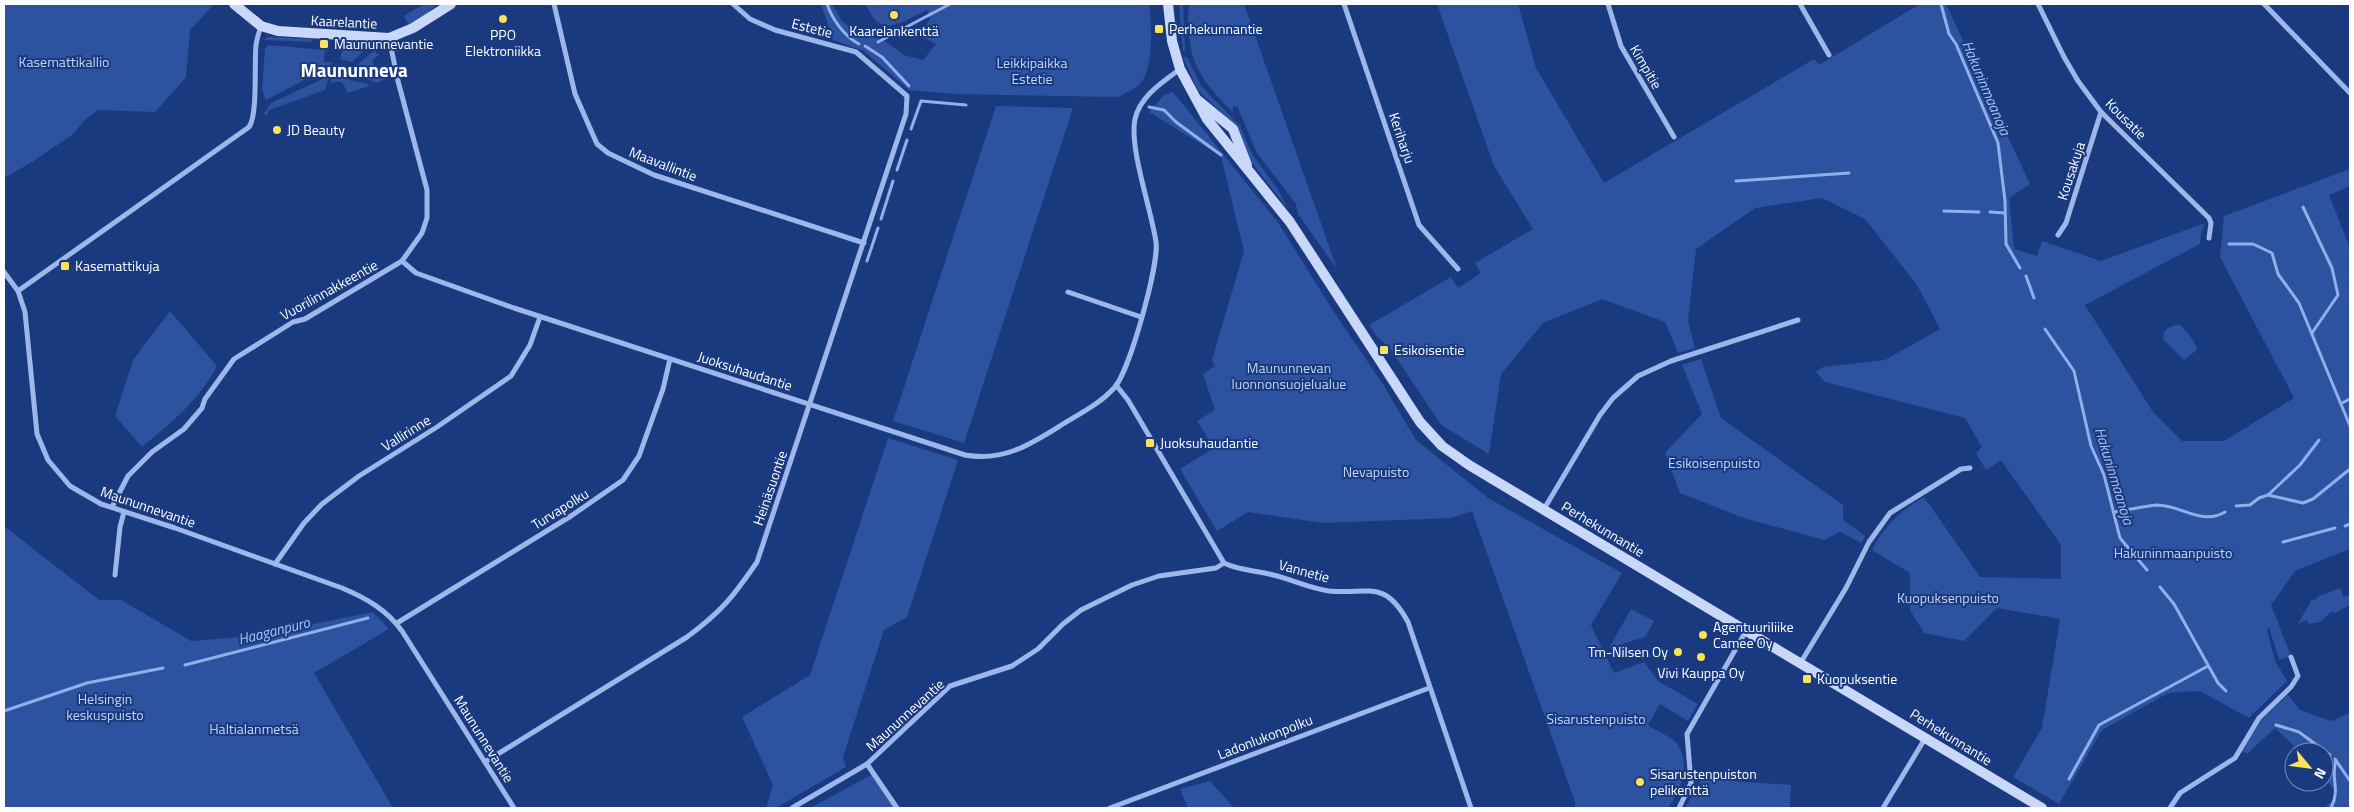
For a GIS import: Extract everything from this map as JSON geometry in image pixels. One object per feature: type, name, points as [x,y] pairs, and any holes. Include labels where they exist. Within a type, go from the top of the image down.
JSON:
[{"type":"street","name":"Kaarelantie","points":[[234,4],[261,26],[278,31],[314,35],[389,38],[413,28],[451,4]]},
{"type":"street","name":"Maavallintie","points":[[554,4],[574,94],[597,144],[608,153],[654,176],[864,243]]},
{"type":"street","name":"Estetie","points":[[734,4],[750,20],[775,30],[856,52],[907,96]]},
{"type":"street","name":"Keriharju","points":[[1344,4],[1419,225],[1458,269]]},
{"type":"street","name":"Kimpitie","points":[[1608,4],[1621,46],[1674,137]]},
{"type":"street","points":[[1800,4],[1829,55]]},
{"type":"street","name":"Kousatie","points":[[2038,4],[2068,65],[2101,112],[2208,218],[2211,223],[2209,238]]},
{"type":"street","points":[[2264,4],[2350,93]]},
{"type":"street","name":"Perhekunnantie","points":[[1170,7],[1172,41],[1180,69],[1207,119],[1290,222],[1427,431],[1459,459],[2042,808]]},
{"type":"street","points":[[4,272],[18,291],[249,126],[254,108],[256,45],[261,26]]},
{"type":"street","name":"Vuorilinnakkeentie","points":[[112,507],[128,476],[152,452],[184,429],[202,408],[205,399],[234,359],[293,322],[305,319],[402,261],[422,233],[427,218],[427,190],[389,38]]},
{"type":"street","name":"Juoksuhaudantie","points":[[402,261],[416,273],[540,317],[965,455],[992,457],[1015,452],[1100,402],[1116,385],[1124,370],[1154,275],[1156,243],[1134,141],[1134,126],[1138,111],[1145,99],[1180,69]]},
{"type":"street","name":"Heinäsuontie","points":[[485,762],[687,637],[717,615],[729,602],[757,562],[906,114],[907,96]]},
{"type":"street","name":"Perhekunnantie","points":[[1198,100],[1233,129],[1248,168]]},
{"type":"street","name":"Kousakuja","points":[[2058,235],[2066,223],[2101,112]]},
{"type":"street","name":"Maununnevantie","points":[[18,291],[25,312],[34,419],[42,448],[56,472],[70,486],[84,495],[124,512],[275,564],[368,600],[397,623],[514,808]]},
{"type":"street","points":[[1068,292],[1141,317]]},
{"type":"street","name":"Vallirinne","points":[[275,564],[310,516],[334,494],[511,376],[530,346],[540,317]]},
{"type":"street","points":[[1544,509],[1600,416],[1613,398],[1638,376],[1671,360],[1798,320]]},
{"type":"street","name":"Turvapolku","points":[[397,623],[583,508],[623,480],[639,456],[663,389],[670,359]]},
{"type":"street","points":[[1116,385],[1136,414],[1224,563]]},
{"type":"street","points":[[1801,662],[1846,588],[1869,542],[1890,513],[1961,469],[1970,468]]},
{"type":"street","points":[[114,575],[120,527],[124,512]]},
{"type":"street","name":"Maununnevantie","points":[[792,808],[867,764],[950,686],[1012,666],[1038,649],[1063,624],[1081,610],[1132,585],[1159,576],[1216,568],[1224,563]]},
{"type":"street","name":"Vannetie","points":[[1224,563],[1240,570],[1272,574],[1328,590],[1362,589],[1382,594],[1396,605],[1408,622],[1471,808]]},
{"type":"street","points":[[1678,808],[1691,783],[1687,734],[1746,630]]},
{"type":"street","points":[[2170,808],[2180,793],[2235,758],[2259,718],[2292,688],[2298,676],[2291,657]]},
{"type":"street","name":"Ladonlukonpolku","points":[[1110,808],[1429,688]]},
{"type":"street","points":[[1883,808],[1926,737]]},
{"type":"street","points":[[867,764],[897,808]]},
{"type":"green space","name":"Kasemattikallio","points":[[4,4],[214,4],[190,30],[186,77],[155,112],[98,110],[85,120],[72,135],[4,178]]},
{"type":"green space","points":[[424,4],[437,4],[425,15],[409,25],[404,16]]},
{"type":"green space","name":"Leikkipaikka Estetie","points":[[821,4],[832,4],[842,21],[858,34],[883,40],[904,55],[923,60],[936,44],[920,36],[930,19],[927,10],[895,25],[888,25],[876,21],[865,4],[1149,4],[1151,23],[1150,58],[1144,78],[1139,85],[1118,97],[954,94],[909,90],[864,51],[833,40]]},
{"type":"green space","points":[[1179,4],[1183,4],[1185,49],[1183,51]]},
{"type":"green space","points":[[1189,4],[1244,4],[1337,269],[1298,214],[1296,204],[1257,153],[1237,106],[1233,107],[1233,112],[1210,88],[1202,76],[1196,64],[1189,38]]},
{"type":"green space","name":"Hakuninmaanpuisto","points":[[1437,4],[1518,4],[1536,68],[1604,183],[1814,59],[1819,65],[1920,4],[1946,4],[2030,184],[2009,198],[2014,249],[2037,256],[2042,241],[2101,261],[2205,223],[2200,244],[2085,305],[2153,412],[2182,441],[2224,441],[2294,398],[2220,257],[2224,216],[2350,169],[2350,186],[2329,195],[2350,248],[2350,549],[2295,571],[2271,605],[2291,656],[2279,660],[2269,627],[2267,630],[2275,661],[2287,681],[2249,718],[2200,691],[2168,693],[2102,730],[2059,804],[2013,777],[2042,728],[2060,619],[1997,608],[1964,641],[1924,633],[1910,610],[1910,573],[1872,550],[1887,526],[1907,508],[1924,497],[1980,577],[2061,579],[2061,545],[2001,460],[1986,470],[1976,453],[1982,447],[1965,418],[1825,382],[1816,372],[1823,367],[1885,360],[1940,329],[1917,285],[1865,219],[1822,198],[1755,208],[1696,249],[1688,321],[1695,348],[1678,353],[1665,322],[1602,299],[1543,323],[1501,374],[1489,454],[1441,425],[1389,347],[1377,337],[1369,325],[1451,277],[1458,288],[1481,273],[1475,263],[1533,229],[1494,166]]},
{"type":"green space","points":[[268,37],[313,39],[312,42],[264,40]]},
{"type":"green space","points":[[268,45],[325,50],[324,62],[332,62],[331,66],[266,100],[262,90],[265,49]]},
{"type":"green space","points":[[343,49],[361,49],[362,53],[352,62],[340,59]]},
{"type":"green space","points":[[374,51],[379,55],[372,61],[375,67],[381,67],[385,79],[378,83],[363,78],[358,64]]},
{"type":"green space","points":[[1183,57],[1187,57],[1201,86],[1240,126],[1252,154],[1279,191],[1288,209],[1252,163],[1229,120],[1198,90]]},
{"type":"green space","points":[[329,76],[325,90],[269,110],[267,115],[263,115],[271,103]]},
{"type":"green space","points":[[332,76],[368,84],[369,86],[348,93],[342,82],[337,81],[331,84]]},
{"type":"green space","points":[[1173,92],[1277,221],[1334,312],[1384,386],[1416,440],[1488,498],[1622,573],[1591,625],[1614,673],[1644,662],[1658,681],[1698,704],[1688,721],[1660,704],[1648,725],[1676,742],[1684,761],[1683,778],[1677,794],[1668,808],[1575,808],[1575,802],[1472,511],[1451,518],[1323,523],[1248,512],[1217,531],[1180,469],[1214,448],[1197,421],[1215,410],[1203,374],[1215,366],[1212,360],[1244,251],[1221,156],[1149,112],[1164,95]]},
{"type":"green space","points":[[996,106],[1073,108],[964,443],[893,421]]},
{"type":"green space","points":[[170,311],[217,366],[193,401],[142,447],[115,416],[133,360]]},
{"type":"green space","points":[[2175,325],[2180,325],[2188,333],[2198,349],[2184,360],[2163,339],[2166,330]]},
{"type":"green space","name":"Esikoisenpuisto","points":[[1701,359],[1721,418],[1843,505],[1843,520],[1865,536],[1862,543],[1840,532],[1824,540],[1744,518],[1680,493],[1665,453],[1702,414],[1682,365]]},
{"type":"green space","points":[[888,438],[958,460],[907,617],[884,630],[843,757],[846,767],[776,808],[766,808],[773,785],[742,717],[810,675]]},
{"type":"green space","name":"Haltialanmetsä","points":[[4,526],[99,600],[121,600],[191,641],[255,636],[373,612],[389,629],[314,673],[393,808],[4,808]]},
{"type":"green space","points":[[2340,588],[2344,597],[2350,595],[2350,605],[2334,613],[2332,611],[2320,622],[2309,624],[2307,620],[2298,624],[2312,599],[2314,601],[2319,596]]},
{"type":"green space","points":[[1631,609],[1654,621],[1645,637],[1609,648]]},
{"type":"green space","points":[[2288,695],[2300,710],[2331,721],[2350,713],[2350,808],[2325,808],[2338,794],[2334,789],[2334,742],[2290,742],[2275,728],[2247,754],[2242,751],[2261,720]]},
{"type":"green space","points":[[873,774],[897,808],[810,808]]},
{"type":"green space","points":[[1702,779],[1791,785],[1790,808],[1685,808]]},
{"type":"green space","points":[[1210,781],[1234,808],[1188,808],[1180,789]]},
{"type":"waterway","points":[[827,4],[839,27],[859,44]]},
{"type":"waterway","points":[[878,42],[950,4]]},
{"type":"waterway","name":"Hakuninmaanoja","points":[[1941,4],[1949,34],[1956,44],[1998,143],[2005,201],[2006,244],[2020,268]]},
{"type":"waterway","points":[[865,46],[882,57],[909,86]]},
{"type":"waterway","points":[[911,129],[921,101],[966,105]]},
{"type":"waterway","points":[[1149,107],[1164,110],[1176,122],[1221,155]]},
{"type":"waterway","points":[[897,170],[907,140]]},
{"type":"waterway","points":[[1736,181],[1849,173]]},
{"type":"waterway","points":[[881,219],[893,181]]},
{"type":"waterway","points":[[2303,207],[2332,268],[2338,295],[2312,333]]},
{"type":"waterway","points":[[1944,211],[1979,212]]},
{"type":"waterway","points":[[1990,212],[2005,213]]},
{"type":"waterway","points":[[867,261],[878,228]]},
{"type":"waterway","points":[[2229,244],[2253,244],[2272,253],[2278,274],[2299,303],[2350,426]]},
{"type":"waterway","name":"Hakuninmaanoja","points":[[2026,276],[2034,298]]},
{"type":"waterway","name":"Hakuninmaanoja","points":[[2045,329],[2074,371],[2091,446],[2104,475],[2120,538],[2147,570]]},
{"type":"waterway","points":[[2342,403],[2350,399]]},
{"type":"waterway","points":[[2268,495],[2300,465],[2319,440]]},
{"type":"waterway","points":[[2236,506],[2250,505],[2259,498],[2268,495],[2303,503],[2313,499],[2350,469]]},
{"type":"waterway","points":[[2115,512],[2157,505],[2208,517],[2225,512]]},
{"type":"waterway","points":[[2345,526],[2350,524]]},
{"type":"waterway","points":[[2283,542],[2335,528]]},
{"type":"waterway","name":"Hakuninmaanoja","points":[[2160,587],[2174,604],[2218,683],[2226,691]]},
{"type":"waterway","name":"Haaganpuro","points":[[185,665],[368,618]]},
{"type":"waterway","points":[[2069,779],[2099,725],[2208,666]]},
{"type":"waterway","name":"Haaganpuro","points":[[4,711],[87,683],[163,668]]},
{"type":"waterway","name":"Hakuninmaanoja","points":[[2276,725],[2299,732],[2312,742]]},
{"type":"waterway","name":"Hakuninmaanoja","points":[[2335,759],[2350,781]]},
{"type":"waterway","points":[[2331,808],[2335,795],[2334,767],[2336,760]]},
{"type":"place","name":"Kaarelankenttä","points":[[894,15]]},
{"type":"place","name":"PPO Elektroniikka","points":[[503,19]]},
{"type":"place","name":"Perhekunnantie","points":[[1159,29]]},
{"type":"place","name":"Maununnevantie","points":[[324,44]]},
{"type":"place","name":"JD Beauty","points":[[277,130]]},
{"type":"place","name":"Kasemattikuja","points":[[65,266]]},
{"type":"place","name":"Esikoisentie","points":[[1384,350]]},
{"type":"place","name":"Juoksuhaudantie","points":[[1150,443]]},
{"type":"place","name":"Agentuuriliike Camee Oy","points":[[1703,635]]},
{"type":"place","name":"Tm-Nilsen Oy","points":[[1678,652]]},
{"type":"place","name":"Vivi Kauppa Oy","points":[[1701,657]]},
{"type":"place","name":"Kuopuksentie","points":[[1807,679]]},
{"type":"place","name":"Sisarustenpuiston pelikenttä","points":[[1640,782]]},
{"type":"district","name":"Maununneva","points":[[354,70]]},
{"type":"park label","name":"Maununnevan luonnonsuojelualue","points":[[1289,376]]},
{"type":"park label","name":"Nevapuisto","points":[[1376,472]]},
{"type":"park label","name":"Kuopuksenpuisto","points":[[1948,598]]},
{"type":"park label","name":"Helsingin keskuspuisto","points":[[105,708]]},
{"type":"park label","name":"Sisarustenpuisto","points":[[1596,719]]}]
